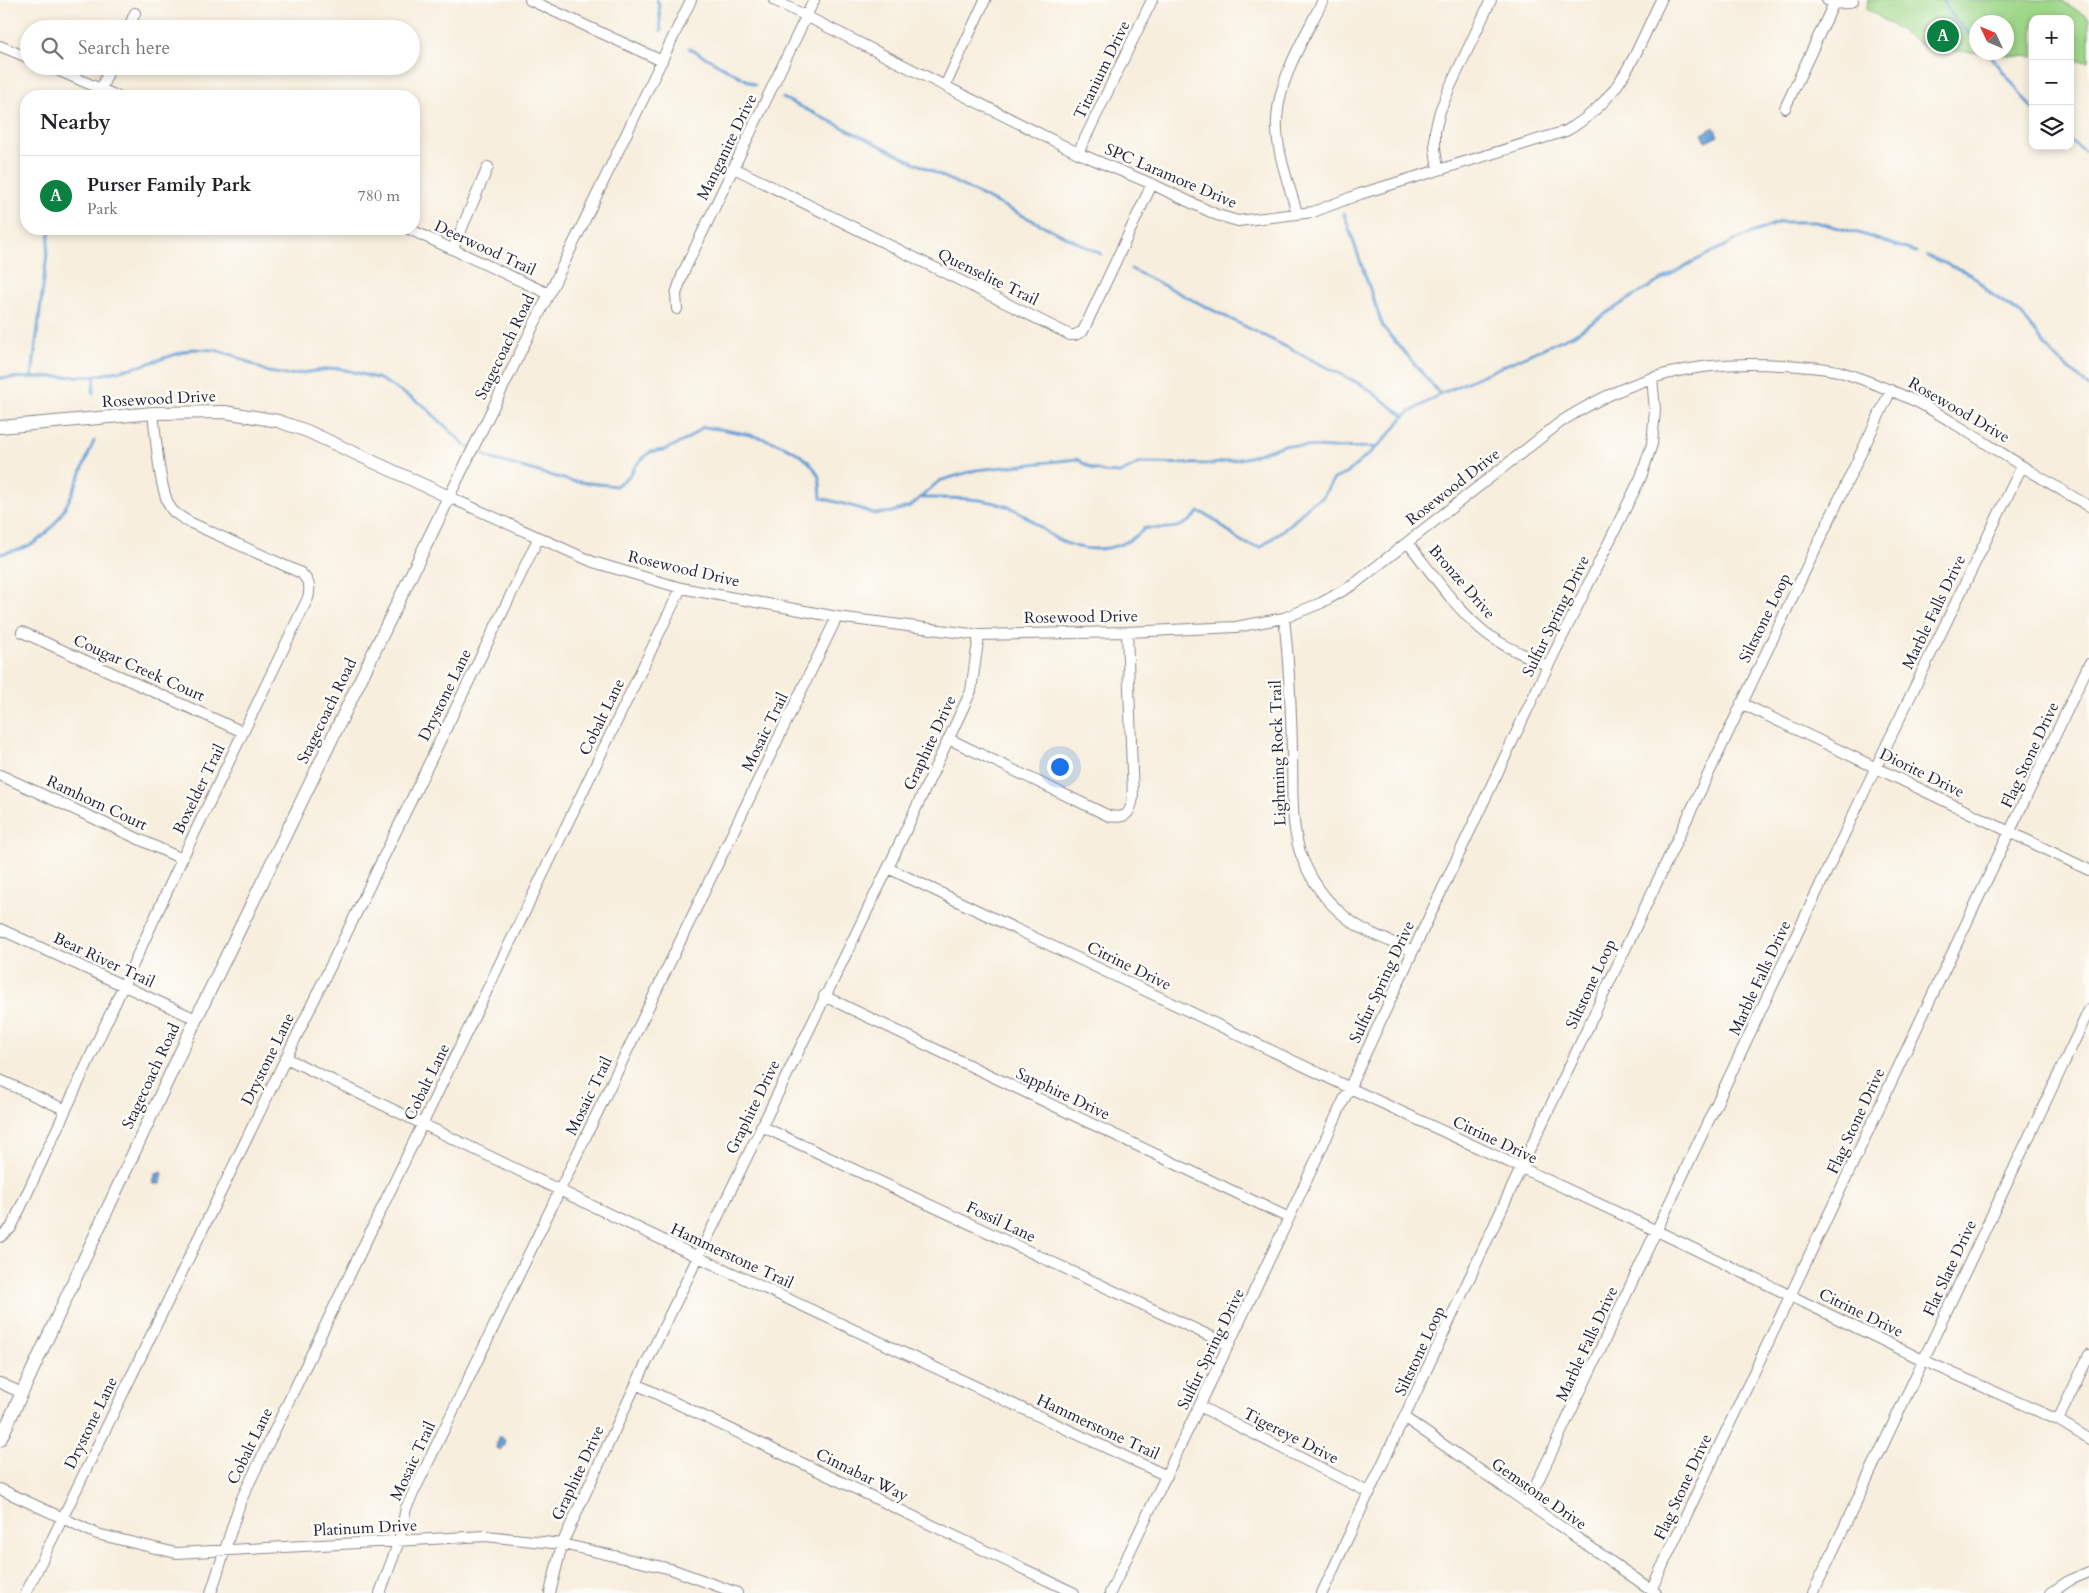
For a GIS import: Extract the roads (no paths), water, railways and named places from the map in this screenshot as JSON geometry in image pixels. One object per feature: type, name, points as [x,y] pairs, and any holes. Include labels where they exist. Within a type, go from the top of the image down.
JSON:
[{"type":"main road","name":"Rosewood Drive","points":[[0,427],[153,413],[225,412],[278,421],[307,431],[449,497]]},
{"type":"main road","name":"Stagecoach Road","points":[[0,1440],[196,1019],[449,497]]},
{"type":"street","points":[[530,0],[662,61]]},
{"type":"street","name":"Stagecoach Road","points":[[449,497],[550,294],[691,0]]},
{"type":"street","name":"SPC Laramore Drive","points":[[774,0],[1078,153],[1152,184],[1217,215],[1238,221],[1313,212],[1360,194],[1566,131],[1600,107],[1618,87],[1660,0]]},
{"type":"street","name":"Manganite Drive","points":[[677,308],[676,294],[683,272],[814,0]]},
{"type":"street","points":[[944,86],[985,0]]},
{"type":"street","name":"Titanium Drive","points":[[1078,153],[1152,0]]},
{"type":"street","points":[[1297,213],[1279,143],[1277,120],[1285,80],[1323,0]]},
{"type":"street","points":[[1438,170],[1434,148],[1435,131],[1440,111],[1491,0]]},
{"type":"street","points":[[1785,108],[1830,2],[1845,4],[1853,1]]},
{"type":"street","points":[[132,20],[135,13]]},
{"type":"street","points":[[0,46],[20,54]]},
{"type":"street","points":[[65,75],[94,90]]},
{"type":"street","points":[[101,90],[107,75]]},
{"type":"street","points":[[452,249],[488,167]]},
{"type":"street","name":"Quenselite Trail","points":[[734,168],[1070,335],[1083,331],[1152,184]]},
{"type":"street","name":"Deerwood Trail","points":[[420,234],[550,294]]},
{"type":"street","name":"Rosewood Drive","points":[[449,497],[593,562],[681,588],[837,617],[979,634],[1127,632],[1236,627],[1284,618],[1320,603],[1353,585],[1562,421],[1598,400],[1652,378],[1690,368],[1725,363],[1796,366],[1839,372],[1891,390],[1916,401],[2089,506]]},
{"type":"street","name":"Sulfur Spring Drive","points":[[1110,1593],[1229,1345],[1548,666],[1641,478],[1652,444],[1655,410],[1652,378]]},
{"type":"street","name":"Siltstone Loop","points":[[1322,1593],[1521,1168],[1891,390]]},
{"type":"street","name":"Boxelder Trail","points":[[0,1237],[11,1228],[64,1109],[182,858],[308,598],[310,588],[307,579],[300,573],[189,522],[173,511],[166,499],[161,475],[153,413]]},
{"type":"street","name":"Marble Falls Drive","points":[[1528,1504],[1876,767],[2022,466]]},
{"type":"street","name":"Drystone Lane","points":[[26,1593],[538,538]]},
{"type":"street","name":"Bronze Drive","points":[[1408,543],[1461,608],[1481,629],[1502,644],[1548,666]]},
{"type":"street","name":"Cobalt Lane","points":[[211,1593],[241,1500],[681,588]]},
{"type":"street","name":"Mosaic Trail","points":[[380,1593],[399,1541],[406,1508],[837,617]]},
{"type":"street","name":"Lightning Rock Trail","points":[[1284,618],[1290,675],[1294,822],[1300,852],[1326,898],[1347,918],[1363,930],[1413,951]]},
{"type":"street","name":"Cougar Creek Court","points":[[22,632],[243,732]]},
{"type":"street","points":[[949,739],[1109,816],[1118,818],[1126,816],[1131,809],[1133,798],[1127,632]]},
{"type":"street","name":"Graphite Drive","points":[[550,1593],[562,1544],[636,1384],[888,868],[971,691],[979,634]]},
{"type":"street","name":"Flag Stone Drive","points":[[1653,1591],[1790,1295],[2089,664]]},
{"type":"street","name":"Diorite Drive","points":[[1741,703],[2089,870]]},
{"type":"street","name":"Ramhorn Court","points":[[0,775],[182,858]]},
{"type":"street","name":"Citrine Drive","points":[[888,868],[1350,1088],[1657,1231],[1923,1360],[2058,1420],[2089,1439]]},
{"type":"street","name":"Bear River Trail","points":[[0,929],[196,1019]]},
{"type":"street","name":"Sapphire Drive","points":[[824,996],[1289,1218]]},
{"type":"street","name":"Flat Slate Drive","points":[[1813,1593],[2089,1010]]},
{"type":"street","name":"Hammerstone Trail","points":[[286,1058],[698,1257],[1167,1476]]},
{"type":"street","points":[[0,1080],[64,1109]]},
{"type":"street","name":"Fossil Lane","points":[[761,1126],[1229,1345]]},
{"type":"street","points":[[2058,1420],[2089,1354]]},
{"type":"street","points":[[0,1383],[22,1393]]},
{"type":"street","name":"Cinnabar Way","points":[[636,1384],[1074,1593]]},
{"type":"street","name":"Tigereye Drive","points":[[1199,1406],[1370,1493]]},
{"type":"street","name":"Gemstone Drive","points":[[1405,1418],[1653,1591]]},
{"type":"street","name":"Platinum Drive","points":[[0,1489],[97,1534],[176,1553],[225,1552],[486,1536],[562,1544],[671,1569],[737,1593]]},
{"type":"street","points":[[2051,1593],[2070,1580],[2089,1572]]},
{"type":"water","points":[[1714,127],[1718,136],[1706,142],[1702,134]]},
{"type":"water","points":[[163,1173],[161,1184],[154,1184],[153,1181],[156,1174]]},
{"type":"water","points":[[498,1437],[505,1439],[504,1445],[500,1450],[496,1448]]},
{"type":"waterway","points":[[657,0],[661,31]]},
{"type":"waterway","points":[[1942,0],[1955,20],[1969,33]]},
{"type":"waterway","points":[[689,48],[755,85]]},
{"type":"waterway","points":[[1994,60],[2029,105]]},
{"type":"waterway","points":[[783,98],[1101,254]]},
{"type":"waterway","points":[[2074,144],[2089,154]]},
{"type":"waterway","points":[[1344,214],[1383,327],[1440,394]]},
{"type":"waterway","points":[[0,378],[95,376],[140,366],[192,349],[215,350],[233,355],[268,372],[287,375],[338,368],[380,379],[423,405],[465,445],[492,459],[571,481],[616,486],[629,476],[637,464],[650,452],[664,450],[686,440],[703,427],[733,431],[784,446],[810,463],[819,477],[821,498],[874,514],[892,512],[911,506],[939,481],[976,470],[1077,459],[1093,469],[1120,473],[1140,463],[1213,464],[1249,457],[1284,445],[1332,448],[1377,447],[1404,416],[1440,394],[1573,335],[1635,295],[1691,263],[1744,236],[1780,222],[1816,222],[1858,233],[1916,252]]},
{"type":"waterway","points":[[32,377],[49,235]]},
{"type":"waterway","points":[[1927,256],[1971,274],[1990,293],[2022,315],[2051,353],[2089,387]]},
{"type":"waterway","points":[[1131,269],[1364,386],[1404,416]]},
{"type":"waterway","points":[[93,393],[95,376]]},
{"type":"waterway","points":[[0,554],[30,545],[53,526],[70,499],[94,441]]},
{"type":"waterway","points":[[923,498],[975,500],[1006,506],[1020,512],[1057,539],[1068,544],[1092,549],[1115,546],[1126,542],[1145,528],[1175,528],[1181,526],[1199,512],[1208,515],[1243,542],[1261,547],[1293,522],[1311,503],[1322,498],[1334,479],[1347,473],[1377,447]]},
{"type":"place","name":"Purser Family Park","points":[[1943,36]]}]
